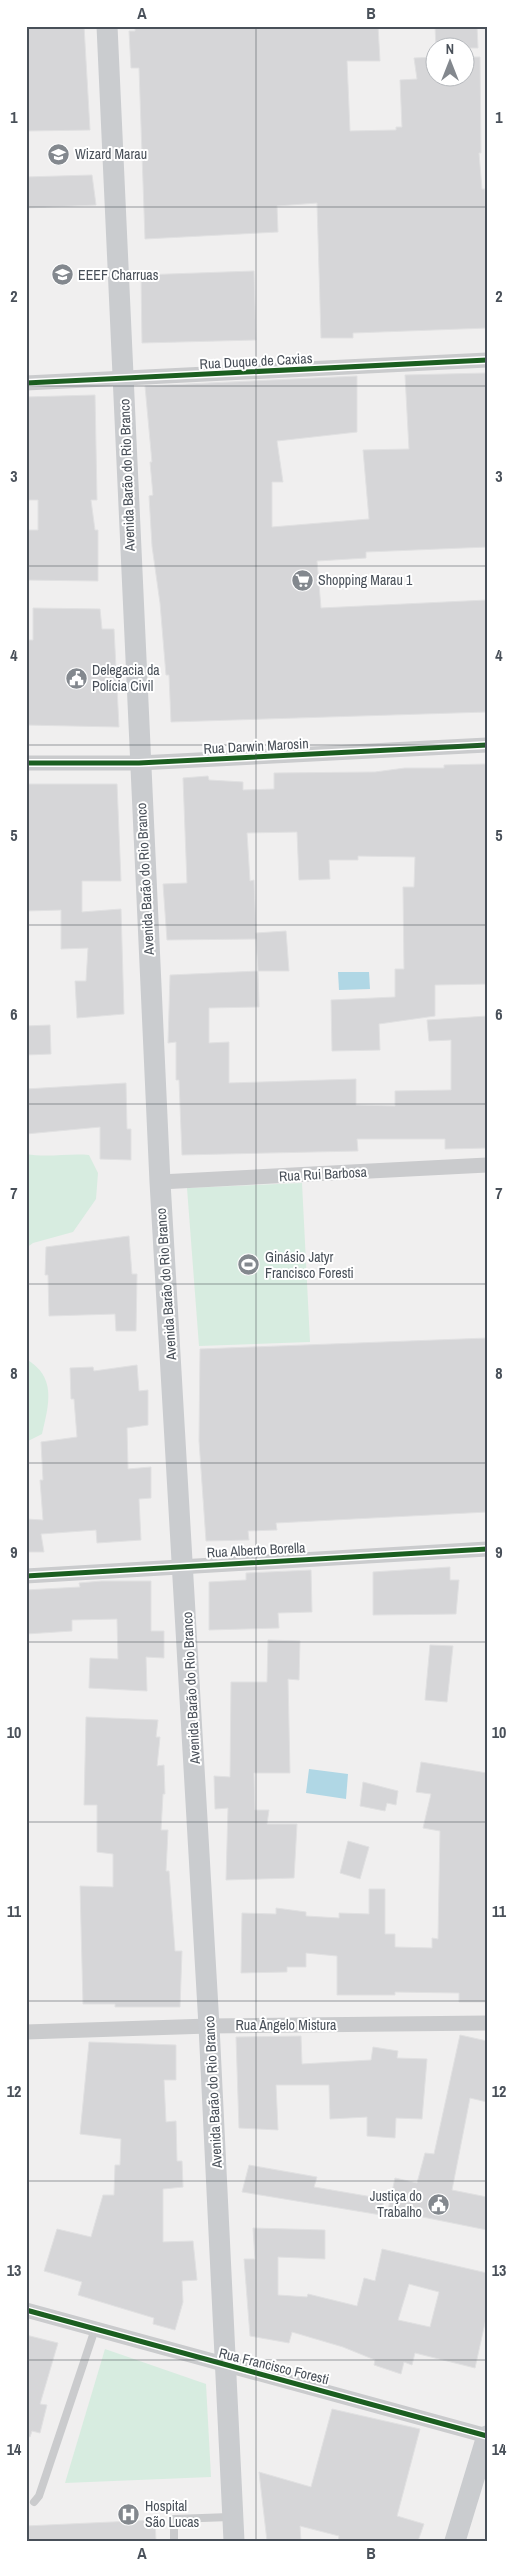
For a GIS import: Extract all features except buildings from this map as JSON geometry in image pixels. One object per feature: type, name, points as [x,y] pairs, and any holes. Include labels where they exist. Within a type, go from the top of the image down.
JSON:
[{"type":"main road","name":"Avenida Barão do Rio Branco","points":[[108,26],[160,1182],[184,1565],[227,2366],[234,2541]]},
{"type":"main road","points":[[455,2541],[487,2436]]},
{"type":"street","name":"Rua Duque de Caxias","points":[[26,382],[123,379],[487,360]]},
{"type":"street","name":"Rua Darwin Marosin","points":[[26,763],[140,763],[487,745]]},
{"type":"street","name":"Rua Rui Barbosa","points":[[160,1182],[487,1165]]},
{"type":"street","name":"Rua Alberto Borella","points":[[26,1576],[184,1565],[487,1549]]},
{"type":"street","name":"Rua Ângelo Mistura","points":[[26,2032],[209,2026],[487,2023]]},
{"type":"street","name":"Rua Francisco Foresti","points":[[26,2310],[487,2436]]},
{"type":"lane","points":[[34,2502],[39,2496],[94,2329]]},
{"type":"lane","points":[[174,2541],[174,2519],[233,2517]]},
{"type":"green space","points":[[26,1154],[42,1156],[89,1155],[98,1173],[96,1199],[73,1232],[33,1243],[26,1248]]},
{"type":"green space","name":"Ginásio Jatyr Francisco Foresti","points":[[302,1183],[310,1342],[199,1346],[187,1188]]},
{"type":"green space","points":[[26,1359],[43,1374],[47,1383],[48,1402],[42,1434],[26,1442]]},
{"type":"green space","points":[[105,2349],[206,2384],[211,2477],[65,2483]]},
{"type":"water","points":[[338,972],[369,972],[370,989],[339,990]]},
{"type":"water","points":[[309,1769],[348,1774],[346,1799],[306,1793]]},
{"type":"cycle path","points":[[26,383],[487,360]]},
{"type":"cycle path","points":[[26,763],[139,763],[487,745]]},
{"type":"cycle path","points":[[26,1576],[487,1549]]},
{"type":"cycle path","points":[[26,2310],[487,2436]]},
{"type":"place","name":"Wizard Marau","points":[[59,154]]},
{"type":"place","name":"EEEF Charruas","points":[[62,275]]},
{"type":"place","name":"Shopping Marau 1","points":[[302,580]]},
{"type":"place","name":"Delegacia da Polícia Civil","points":[[76,678]]},
{"type":"place","name":"Ginásio Jatyr Francisco Foresti","points":[[249,1265]]},
{"type":"place","name":"Justiça do Trabalho","points":[[438,2204]]},
{"type":"place","name":"Hospital São Lucas","points":[[129,2514]]}]
